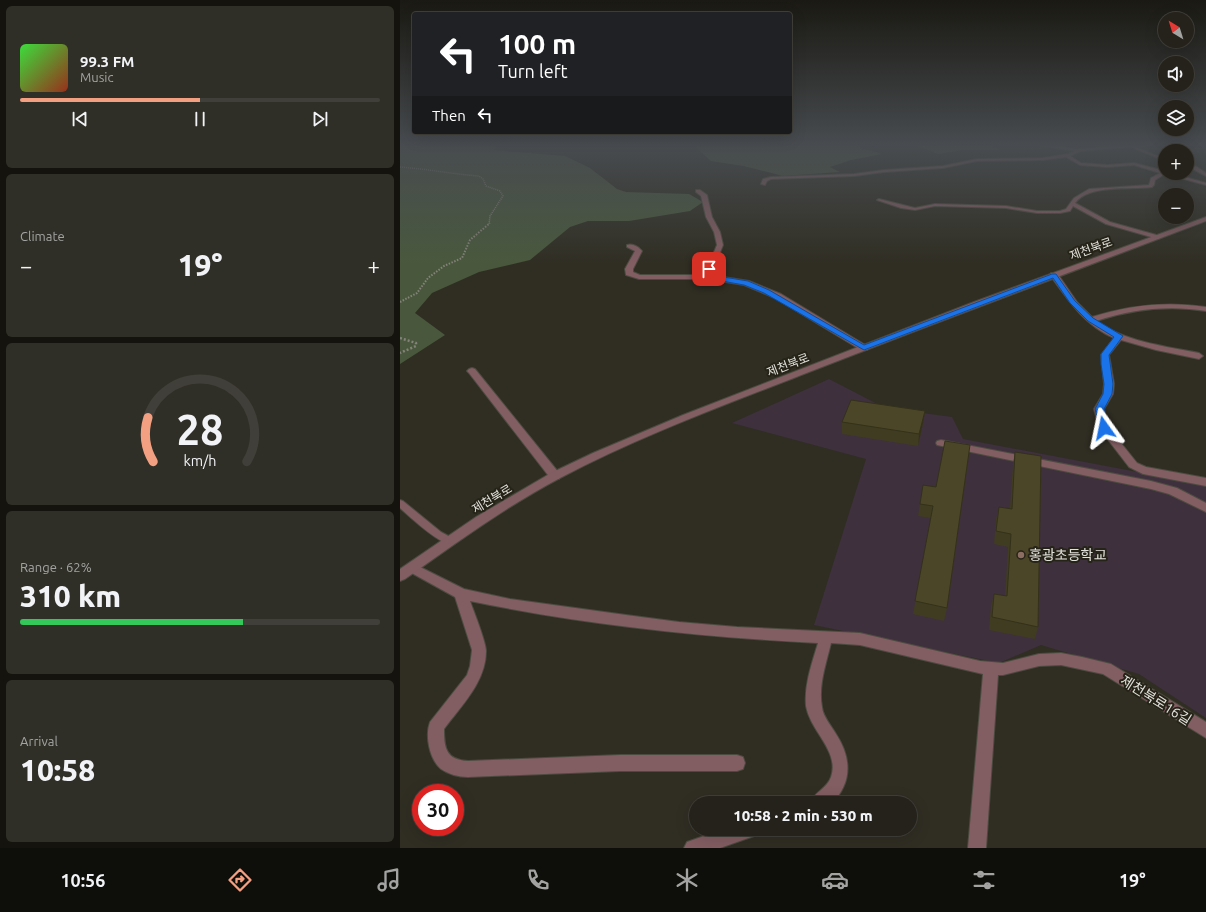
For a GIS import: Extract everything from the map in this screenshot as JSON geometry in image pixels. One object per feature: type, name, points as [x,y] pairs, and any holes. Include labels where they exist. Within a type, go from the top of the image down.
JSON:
[{"type":"street","points":[[698,191],[704,195],[709,217],[717,232],[720,245],[707,276]]},
{"type":"street","name":"제천북로","points":[[400,576],[480,520],[555,476],[598,455],[686,417],[1054,275],[1206,219]]},
{"type":"street","points":[[629,246],[637,249],[639,252],[629,269],[629,273],[632,275],[639,277],[707,276],[746,283],[767,291],[864,348]]},
{"type":"street","points":[[1054,275],[1072,302],[1090,320],[1119,336],[1199,356]]},
{"type":"street","points":[[1090,320],[1122,310],[1150,305],[1206,309]]},
{"type":"street","points":[[1119,336],[1105,354],[1105,364],[1109,384],[1108,394],[1100,409],[1104,428],[1133,465],[1150,471],[1206,482]]},
{"type":"street","points":[[472,371],[555,476]]},
{"type":"street","points":[[941,443],[1152,485],[1173,491],[1206,508]]},
{"type":"street","points":[[412,568],[461,594],[510,604],[679,628],[860,639],[980,667],[991,668],[977,848]]},
{"type":"street","points":[[461,594],[479,650],[477,666],[473,678],[436,727],[437,744],[441,756],[452,766],[468,769],[620,764],[737,763]]},
{"type":"street","points":[[826,637],[815,681],[814,706],[819,724],[834,745],[840,764],[839,781],[828,796]]},
{"type":"street","name":"제천북로16길","points":[[991,668],[1003,669],[1039,660],[1061,660],[1106,668],[1206,731]]},
{"type":"street","points":[[693,848],[730,836]]},
{"type":"lane","points":[[880,200],[910,208],[935,205],[1006,207],[1037,212],[1064,212],[1068,210],[1076,199],[1091,190],[1150,186],[1152,185]]},
{"type":"lane","points":[[1073,204],[1108,223],[1158,237]]},
{"type":"lane","points":[[400,504],[449,541]]},
{"type":"path","points":[[400,302],[417,293],[424,286],[428,278],[444,266],[462,258],[470,240],[490,223],[490,216],[503,196],[500,191],[485,185]]},
{"type":"path","points":[[400,338],[416,343],[416,346],[400,353]]},
{"type":"shaded area","name":"홍광초등학교","points":[[829,379],[885,408],[952,417],[963,439],[1206,485],[1206,718],[1139,674],[1041,645],[999,663],[814,625],[866,459],[732,423]]},
{"type":"green space","points":[[400,185],[611,185],[617,189],[626,192],[689,194],[703,202],[690,211],[629,221],[588,221],[570,227],[530,260],[479,272],[432,293],[415,313],[445,335],[400,364]]},
{"type":"building","points":[[851,400],[925,411],[919,434],[842,422]]},
{"type":"building","points":[[945,441],[970,445],[947,608],[915,601],[933,506],[920,504],[923,485],[936,487]]},
{"type":"building","points":[[1015,452],[1041,456],[1038,627],[992,617],[994,594],[1007,596],[1011,534],[996,531],[999,507],[1012,509]]},
{"type":"place","name":"홍광초등학교","points":[[1021,555]]},
{"type":"route","points":[[709,269],[707,276],[746,283],[778,296],[864,348],[1054,275],[1072,302],[1090,320],[1102,328],[1119,336],[1105,354],[1105,364],[1109,384],[1108,394],[1100,409],[1104,428]]}]
